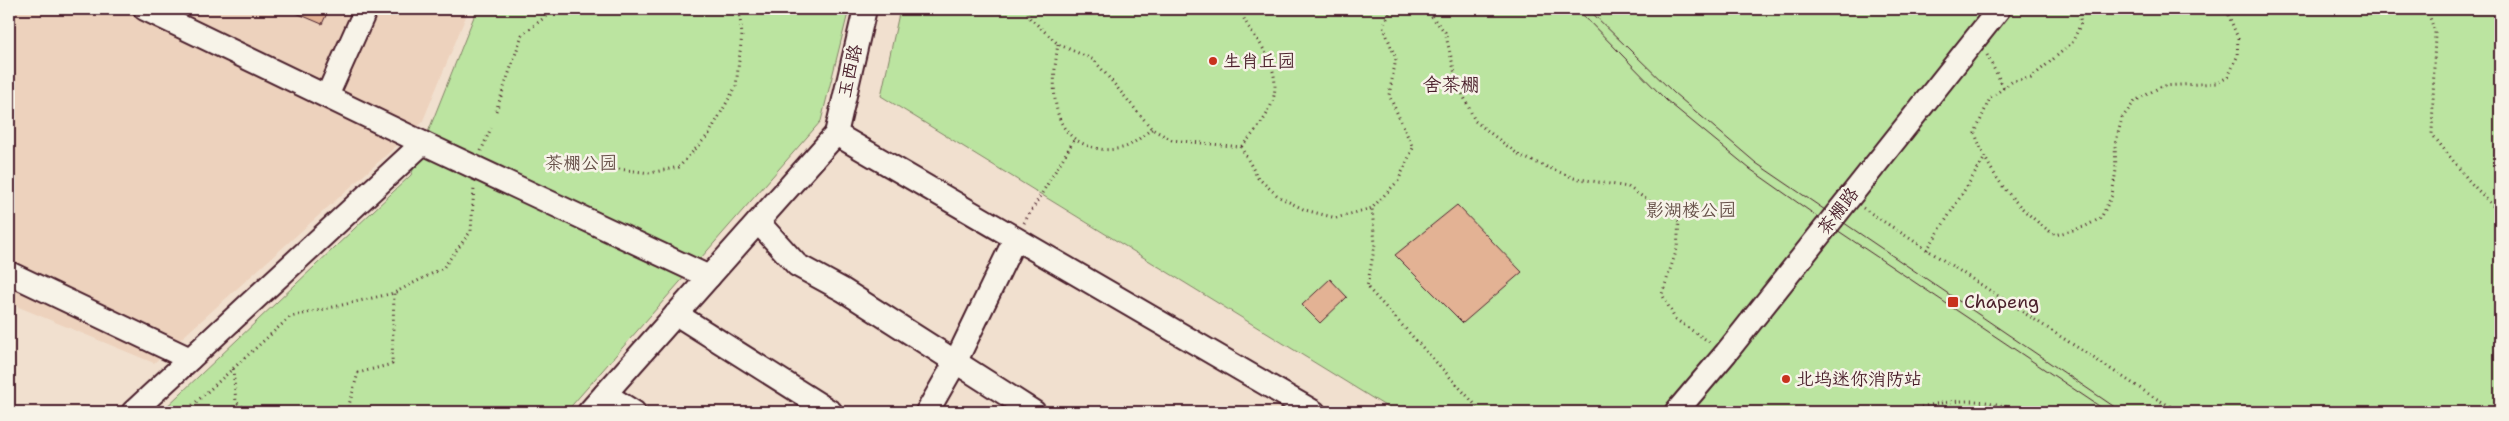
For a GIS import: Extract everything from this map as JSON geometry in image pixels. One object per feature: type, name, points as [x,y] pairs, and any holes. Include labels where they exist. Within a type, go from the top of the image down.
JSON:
[{"type":"street","points":[[145,9],[709,277]]},
{"type":"street","points":[[327,96],[366,9]]},
{"type":"street","name":"玉西路","points":[[836,134],[865,9]]},
{"type":"street","name":"茶棚路","points":[[1676,412],[1726,353],[1999,9]]},
{"type":"street","points":[[588,412],[836,134],[1314,412]]},
{"type":"street","points":[[133,412],[423,142]]},
{"type":"street","points":[[758,222],[797,265],[844,290],[1034,412]]},
{"type":"street","points":[[927,412],[955,363],[1015,238]]},
{"type":"street","points":[[9,273],[190,359]]},
{"type":"street","points":[[676,314],[832,412]]},
{"type":"street","points":[[605,394],[634,412]]},
{"type":"path","points":[[496,111],[522,35],[555,9]]},
{"type":"path","points":[[619,169],[650,174],[679,167],[710,134],[736,86],[742,35],[739,9]]},
{"type":"path","points":[[1025,9],[1030,18],[1058,44],[1094,60],[1152,129],[1172,140],[1241,148]]},
{"type":"path","points":[[1240,9],[1269,63],[1274,79],[1273,103],[1263,124],[1241,148]]},
{"type":"path","points":[[1241,148],[1258,178],[1279,197],[1305,210],[1336,218],[1372,208],[1398,180],[1413,148],[1389,96],[1396,59],[1383,26],[1392,9]]},
{"type":"path","points":[[1425,9],[1445,32],[1457,82],[1475,121],[1520,156],[1574,178],[1628,187],[1679,221],[1677,249],[1662,294],[1675,319],[1726,353]]},
{"type":"path","points":[[2078,9],[2081,23],[2072,43],[2031,78],[2013,81],[1990,98],[1975,133],[1984,160],[1999,183],[2038,223],[2056,235],[2084,227],[2101,218],[2112,195],[2116,170],[2115,145],[2122,118],[2135,101],[2162,86],[2217,83],[2228,77],[2237,56],[2238,38],[2226,9]]},
{"type":"path","points":[[2427,9],[2435,32],[2432,134],[2470,182],[2500,213]]},
{"type":"path","points":[[1978,35],[2004,88]]},
{"type":"path","points":[[1058,44],[1054,72],[1055,100],[1061,123],[1074,140],[1098,150],[1124,148],[1152,129]]},
{"type":"path","points":[[1015,238],[1074,140]]},
{"type":"path","points":[[1927,250],[1984,160]]},
{"type":"path","points":[[186,412],[290,317],[394,293],[443,268],[471,231],[475,167]]},
{"type":"path","points":[[1849,198],[2152,396],[2180,412]]},
{"type":"path","points":[[1372,208],[1375,244],[1367,287],[1482,412]]},
{"type":"path","points":[[347,412],[358,373],[392,364],[394,293]]},
{"type":"path","points":[[233,370],[236,402],[249,412]]},
{"type":"path","points":[[1902,412],[1925,406],[1972,400],[2006,406],[2017,412]]},
{"type":"shaded area","points":[[9,9],[469,9],[422,123],[154,363],[9,303]]},
{"type":"green space","name":"茶棚公园","points":[[477,9],[849,9],[821,121],[566,412],[161,412],[411,175]]},
{"type":"green space","name":"影湖楼公园","points":[[900,9],[2500,9],[2500,412],[1395,412],[881,96]]},
{"type":"building","points":[[287,9],[329,9],[322,24]]},
{"type":"building","points":[[1457,205],[1522,272],[1463,323],[1395,255]]},
{"type":"building","points":[[1330,279],[1347,297],[1320,323],[1302,305]]},
{"type":"tram line","points":[[1577,9],[1666,100],[1750,169],[1828,224],[2108,412]]},
{"type":"tram line","points":[[1588,9],[1674,93],[1756,163],[2122,412]]},
{"type":"place","name":"生肖丘园","points":[[1213,61]]},
{"type":"place","name":"Chapeng","points":[[1953,302]]},
{"type":"place","name":"北坞迷你消防站","points":[[1786,379]]},
{"type":"district","name":"舍茶棚","points":[[1451,84]]}]
